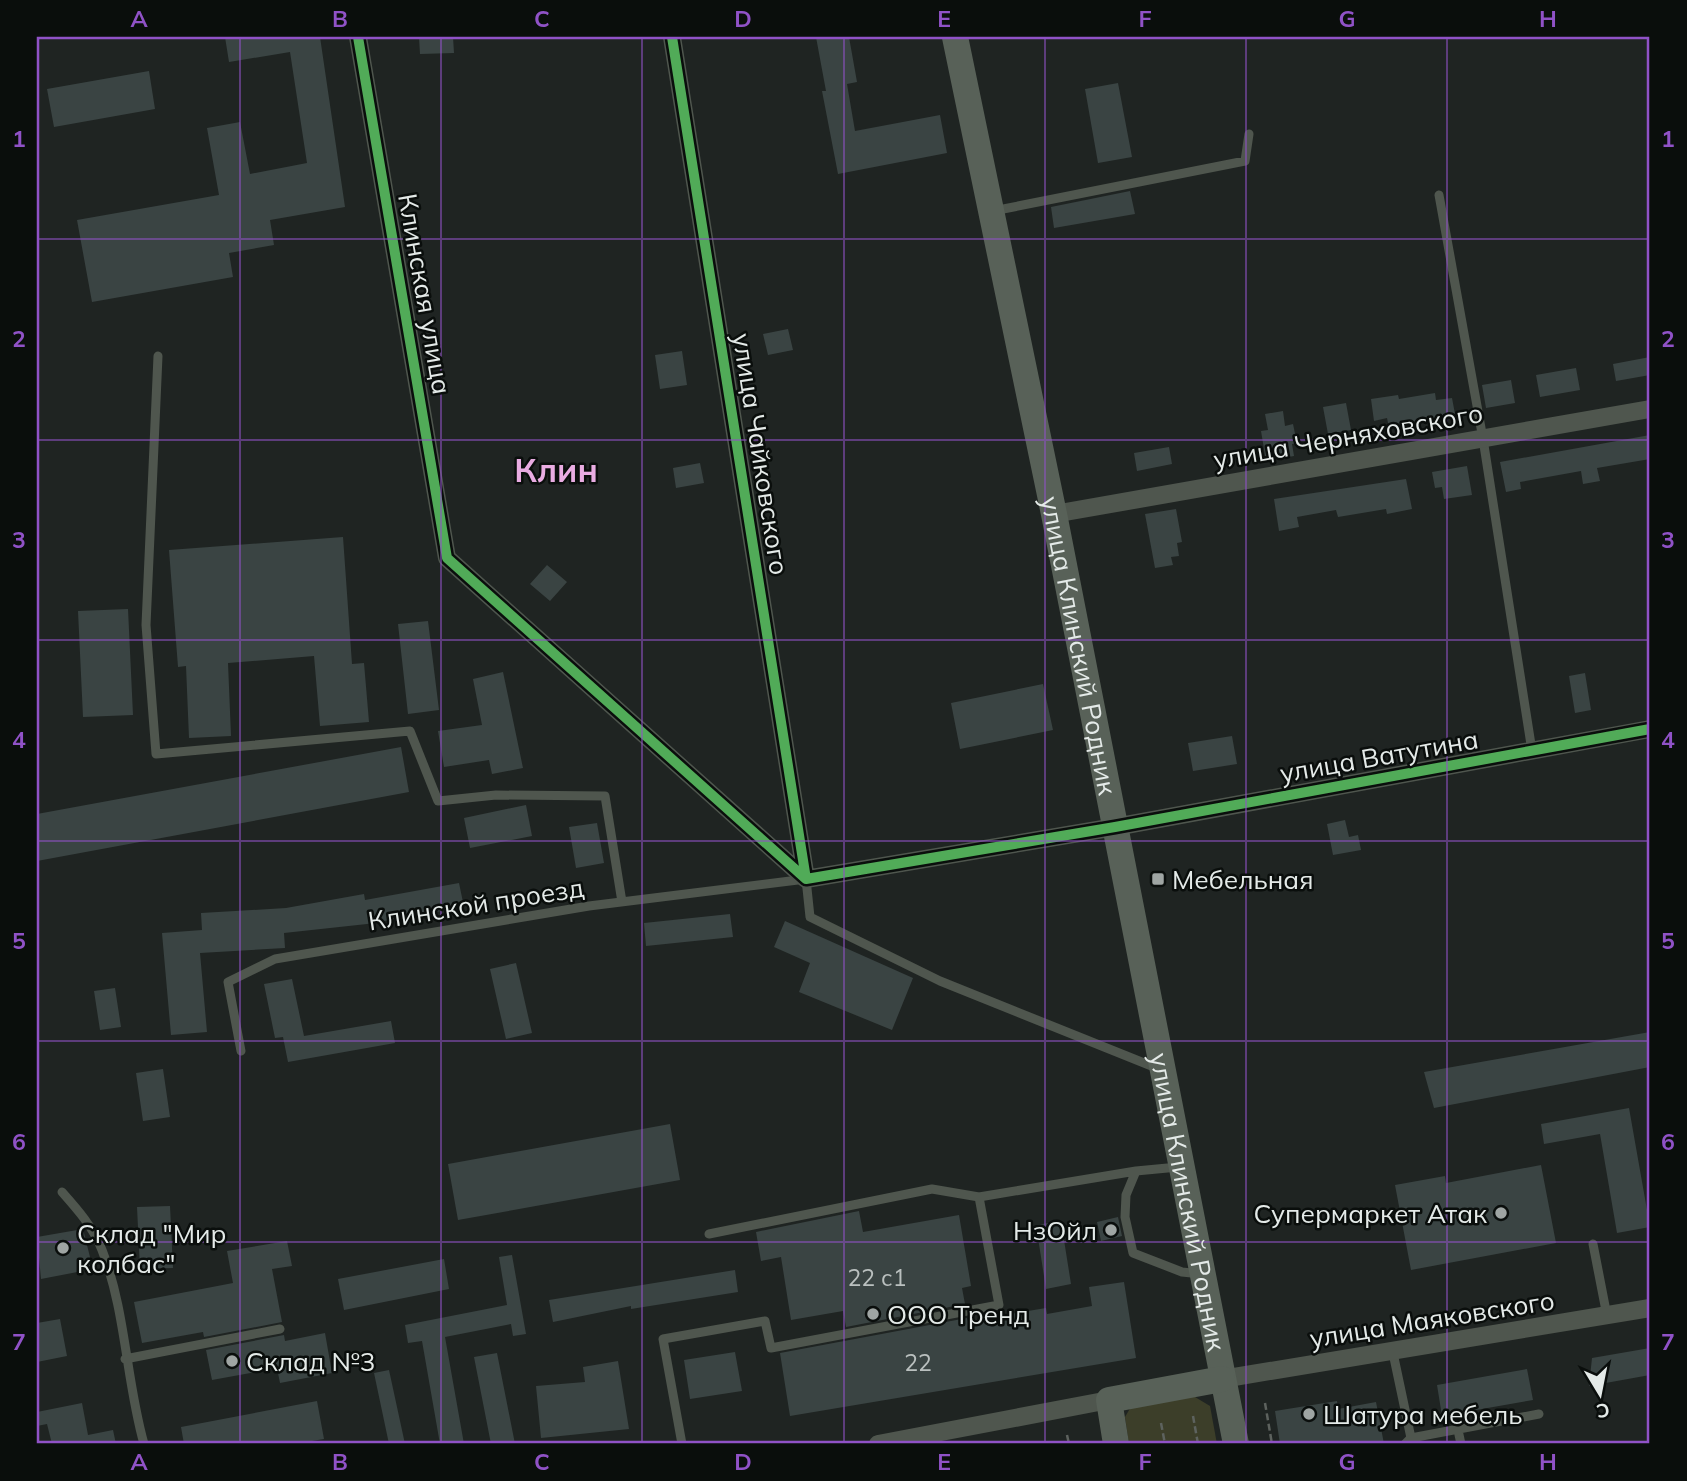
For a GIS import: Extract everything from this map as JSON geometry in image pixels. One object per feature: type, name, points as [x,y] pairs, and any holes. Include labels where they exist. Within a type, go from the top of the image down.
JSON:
[{"type":"main road","name":"улица Клинский Родник","points":[[955,37],[1054,514],[1236,1444]]},
{"type":"main road","points":[[1116,1444],[1108,1400],[1222,1379]]},
{"type":"street","name":"Клинская улица","points":[[358,37],[447,558],[806,879]]},
{"type":"street","name":"улица Чайковского","points":[[671,37],[806,879]]},
{"type":"street","name":"улица Черняховского","points":[[1054,514],[1650,409]]},
{"type":"street","name":"улица Ватутина","points":[[806,879],[1115,827],[1650,729]]},
{"type":"street","name":"улица Маяковского","points":[[1222,1379],[1393,1353],[1650,1308]]},
{"type":"street","points":[[878,1444],[1108,1400]]},
{"type":"lane","points":[[992,212],[1245,161],[1249,134]]},
{"type":"lane","points":[[1439,195],[1483,439],[1532,751]]},
{"type":"lane","points":[[158,356],[146,625],[156,754],[410,731],[438,800],[496,795],[605,796],[622,902]]},
{"type":"lane","name":"Клинской проезд","points":[[241,1051],[228,982],[275,959],[622,902],[806,879]]},
{"type":"lane","points":[[806,879],[810,917],[940,981],[1161,1070]]},
{"type":"lane","points":[[709,1234],[932,1189],[978,1197],[1136,1171],[1180,1167]]},
{"type":"lane","points":[[1136,1171],[1126,1195],[1125,1217],[1133,1253],[1182,1272],[1201,1274]]},
{"type":"lane","points":[[62,1192],[84,1216],[102,1248],[116,1296],[125,1359],[144,1444]]},
{"type":"lane","points":[[682,1444],[663,1339],[765,1321],[771,1348],[999,1305],[978,1197]]},
{"type":"lane","points":[[1593,1244],[1607,1316]]},
{"type":"lane","points":[[125,1359],[280,1329]]},
{"type":"lane","points":[[1393,1353],[1408,1441],[1539,1414]]},
{"type":"lane","points":[[1458,1430],[1461,1444]]},
{"type":"path","points":[[1265,1403],[1272,1444]]},
{"type":"path","points":[[1193,1416],[1198,1444]]},
{"type":"path","points":[[1161,1423],[1165,1444]]},
{"type":"path","points":[[1067,1435],[1069,1444]]},
{"type":"green space","points":[[1190,1394],[1210,1406],[1217,1444],[1129,1444],[1125,1417],[1132,1405]]},
{"type":"building","points":[[225,37],[320,37],[345,207],[270,220],[274,245],[229,253],[233,277],[92,302],[77,220],[219,195],[207,128],[240,122],[250,174],[307,163],[290,52],[229,62]]},
{"type":"building","points":[[419,37],[453,37],[454,53],[420,54]]},
{"type":"building","points":[[816,37],[849,37],[857,82],[847,84],[855,131],[940,115],[947,153],[838,174],[822,91],[826,91]]},
{"type":"building","points":[[149,71],[155,109],[54,127],[47,89]]},
{"type":"building","points":[[1118,83],[1132,157],[1098,163],[1085,89]]},
{"type":"building","points":[[1130,191],[1135,214],[1054,228],[1051,207]]},
{"type":"building","points":[[788,329],[793,350],[768,355],[763,334]]},
{"type":"building","points":[[682,351],[687,385],[660,389],[655,355]]},
{"type":"building","points":[[1650,357],[1650,375],[1616,381],[1613,364]]},
{"type":"building","points":[[1576,368],[1580,390],[1540,397],[1536,375]]},
{"type":"building","points":[[1511,380],[1515,403],[1486,408],[1482,385]]},
{"type":"building","points":[[1435,393],[1436,400],[1452,398],[1455,414],[1389,428],[1387,418],[1374,421],[1371,399],[1398,395],[1399,399]]},
{"type":"building","points":[[1346,403],[1351,430],[1328,434],[1323,407]]},
{"type":"building","points":[[1283,411],[1285,426],[1293,424],[1297,443],[1292,444],[1294,456],[1266,461],[1261,431],[1268,430],[1265,414]]},
{"type":"building","points":[[1650,435],[1650,459],[1597,468],[1600,481],[1583,484],[1581,471],[1520,482],[1521,489],[1506,492],[1500,462]]},
{"type":"building","points":[[1169,447],[1172,464],[1137,471],[1134,453]]},
{"type":"building","points":[[700,463],[704,483],[676,488],[673,468]]},
{"type":"building","points":[[1467,466],[1472,495],[1444,499],[1442,487],[1435,488],[1432,472]]},
{"type":"building","points":[[1406,479],[1412,509],[1387,514],[1386,509],[1338,517],[1336,510],[1297,517],[1299,527],[1279,531],[1274,499]]},
{"type":"building","points":[[1176,509],[1182,542],[1177,543],[1179,556],[1171,557],[1173,565],[1155,568],[1145,514]]},
{"type":"building","points":[[343,537],[352,664],[364,663],[369,722],[320,726],[314,656],[228,663],[231,736],[189,738],[186,666],[178,667],[169,550]]},
{"type":"building","points":[[547,565],[567,582],[550,601],[530,584]]},
{"type":"building","points":[[128,609],[133,715],[83,717],[78,611]]},
{"type":"building","points":[[428,621],[439,710],[408,714],[398,624]]},
{"type":"building","points":[[503,672],[523,768],[492,774],[489,760],[444,767],[438,731],[482,725],[473,679]]},
{"type":"building","points":[[1585,673],[1591,710],[1575,713],[1569,676]]},
{"type":"building","points":[[1043,684],[1053,730],[960,749],[951,703]]},
{"type":"building","points":[[1232,736],[1237,764],[1193,771],[1188,743]]},
{"type":"building","points":[[401,747],[409,792],[37,861],[37,814]]},
{"type":"building","points":[[526,805],[532,836],[470,848],[464,818]]},
{"type":"building","points":[[1345,820],[1349,837],[1358,835],[1361,850],[1333,855],[1327,824]]},
{"type":"building","points":[[597,823],[604,863],[576,868],[569,827]]},
{"type":"building","points":[[459,883],[464,907],[367,924],[284,933],[285,948],[200,953],[207,1032],[171,1035],[162,933],[202,930],[201,913],[286,908],[364,894],[365,900]]},
{"type":"building","points":[[730,914],[733,937],[646,946],[644,923]]},
{"type":"building","points":[[785,921],[913,978],[892,1030],[799,992],[810,963],[774,947]]},
{"type":"building","points":[[516,963],[532,1033],[506,1039],[490,969]]},
{"type":"building","points":[[292,979],[304,1036],[391,1021],[395,1043],[288,1062],[283,1037],[275,1038],[264,984]]},
{"type":"building","points":[[115,988],[121,1027],[100,1030],[94,991]]},
{"type":"building","points":[[1650,1032],[1650,1067],[1434,1108],[1424,1072]]},
{"type":"building","points":[[163,1069],[170,1117],[143,1121],[136,1073]]},
{"type":"building","points":[[1629,1108],[1650,1227],[1617,1233],[1600,1134],[1544,1144],[1541,1124]]},
{"type":"building","points":[[670,1124],[680,1180],[458,1220],[448,1164]]},
{"type":"building","name":"Супермаркет Атак","points":[[1541,1165],[1556,1243],[1411,1270],[1395,1185],[1445,1176],[1446,1183]]},
{"type":"building","points":[[170,1206],[173,1268],[140,1269],[137,1207]]},
{"type":"building","points":[[859,1211],[863,1232],[959,1215],[971,1286],[962,1288],[965,1304],[846,1327],[843,1311],[791,1320],[781,1257],[761,1261],[756,1232]]},
{"type":"building","points":[[1118,1217],[1122,1236],[1101,1241],[1097,1222]]},
{"type":"building","points":[[1061,1221],[1071,1284],[1046,1289],[1036,1225]]},
{"type":"building","name":"Склад \"Мир колбас\"","points":[[83,1229],[93,1269],[41,1279],[37,1237]]},
{"type":"building","points":[[287,1241],[292,1266],[272,1269],[282,1322],[204,1337],[203,1332],[142,1343],[134,1302],[233,1283],[227,1251]]},
{"type":"building","points":[[512,1255],[526,1334],[513,1336],[511,1324],[445,1337],[464,1444],[440,1444],[422,1341],[408,1343],[405,1325],[507,1305],[499,1257]]},
{"type":"building","points":[[444,1259],[449,1289],[344,1310],[338,1279]]},
{"type":"building","points":[[735,1270],[738,1292],[631,1309],[631,1306],[553,1322],[549,1300]]},
{"type":"building","points":[[1124,1282],[1136,1358],[790,1416],[780,1353],[967,1318],[968,1321],[1046,1308],[1047,1314],[1092,1306],[1089,1287]]},
{"type":"building","points":[[60,1319],[67,1356],[37,1362],[37,1323]]},
{"type":"building","points":[[325,1333],[332,1373],[280,1383],[277,1368],[212,1380],[206,1350],[284,1335],[285,1341]]},
{"type":"building","points":[[1650,1348],[1650,1375],[1589,1386],[1592,1358]]},
{"type":"building","points":[[735,1352],[742,1391],[690,1399],[684,1360]]},
{"type":"building","points":[[497,1353],[515,1444],[491,1444],[474,1357]]},
{"type":"building","points":[[618,1361],[629,1429],[541,1438],[536,1386],[585,1382],[583,1367]]},
{"type":"building","points":[[1527,1369],[1533,1400],[1442,1416],[1437,1385]]},
{"type":"building","points":[[389,1370],[405,1444],[389,1444],[374,1373]]},
{"type":"building","points":[[317,1401],[324,1439],[294,1444],[184,1444],[181,1427]]},
{"type":"building","points":[[1337,1401],[1338,1409],[1376,1402],[1384,1444],[1280,1444],[1275,1411]]},
{"type":"building","points":[[82,1403],[88,1435],[113,1430],[116,1444],[52,1444],[47,1424],[37,1426],[37,1412]]},
{"type":"cycle path","points":[[358,37],[447,558],[806,879]]},
{"type":"cycle path","points":[[672,37],[806,879]]},
{"type":"cycle path","points":[[806,879],[1115,827],[1650,729]]},
{"type":"place","name":"Мебельная","points":[[1158,879]]},
{"type":"place","name":"Супермаркет Атак","points":[[1501,1213]]},
{"type":"place","name":"НзОйл","points":[[1111,1230]]},
{"type":"place","name":"Склад \"Мир колбас\"","points":[[63,1248]]},
{"type":"place","name":"ООО Тренд","points":[[873,1314]]},
{"type":"place","name":"Склад №3","points":[[232,1361]]},
{"type":"place","name":"Шатура мебель","points":[[1309,1414]]},
{"type":"district","name":"Клин","points":[[556,469]]}]
